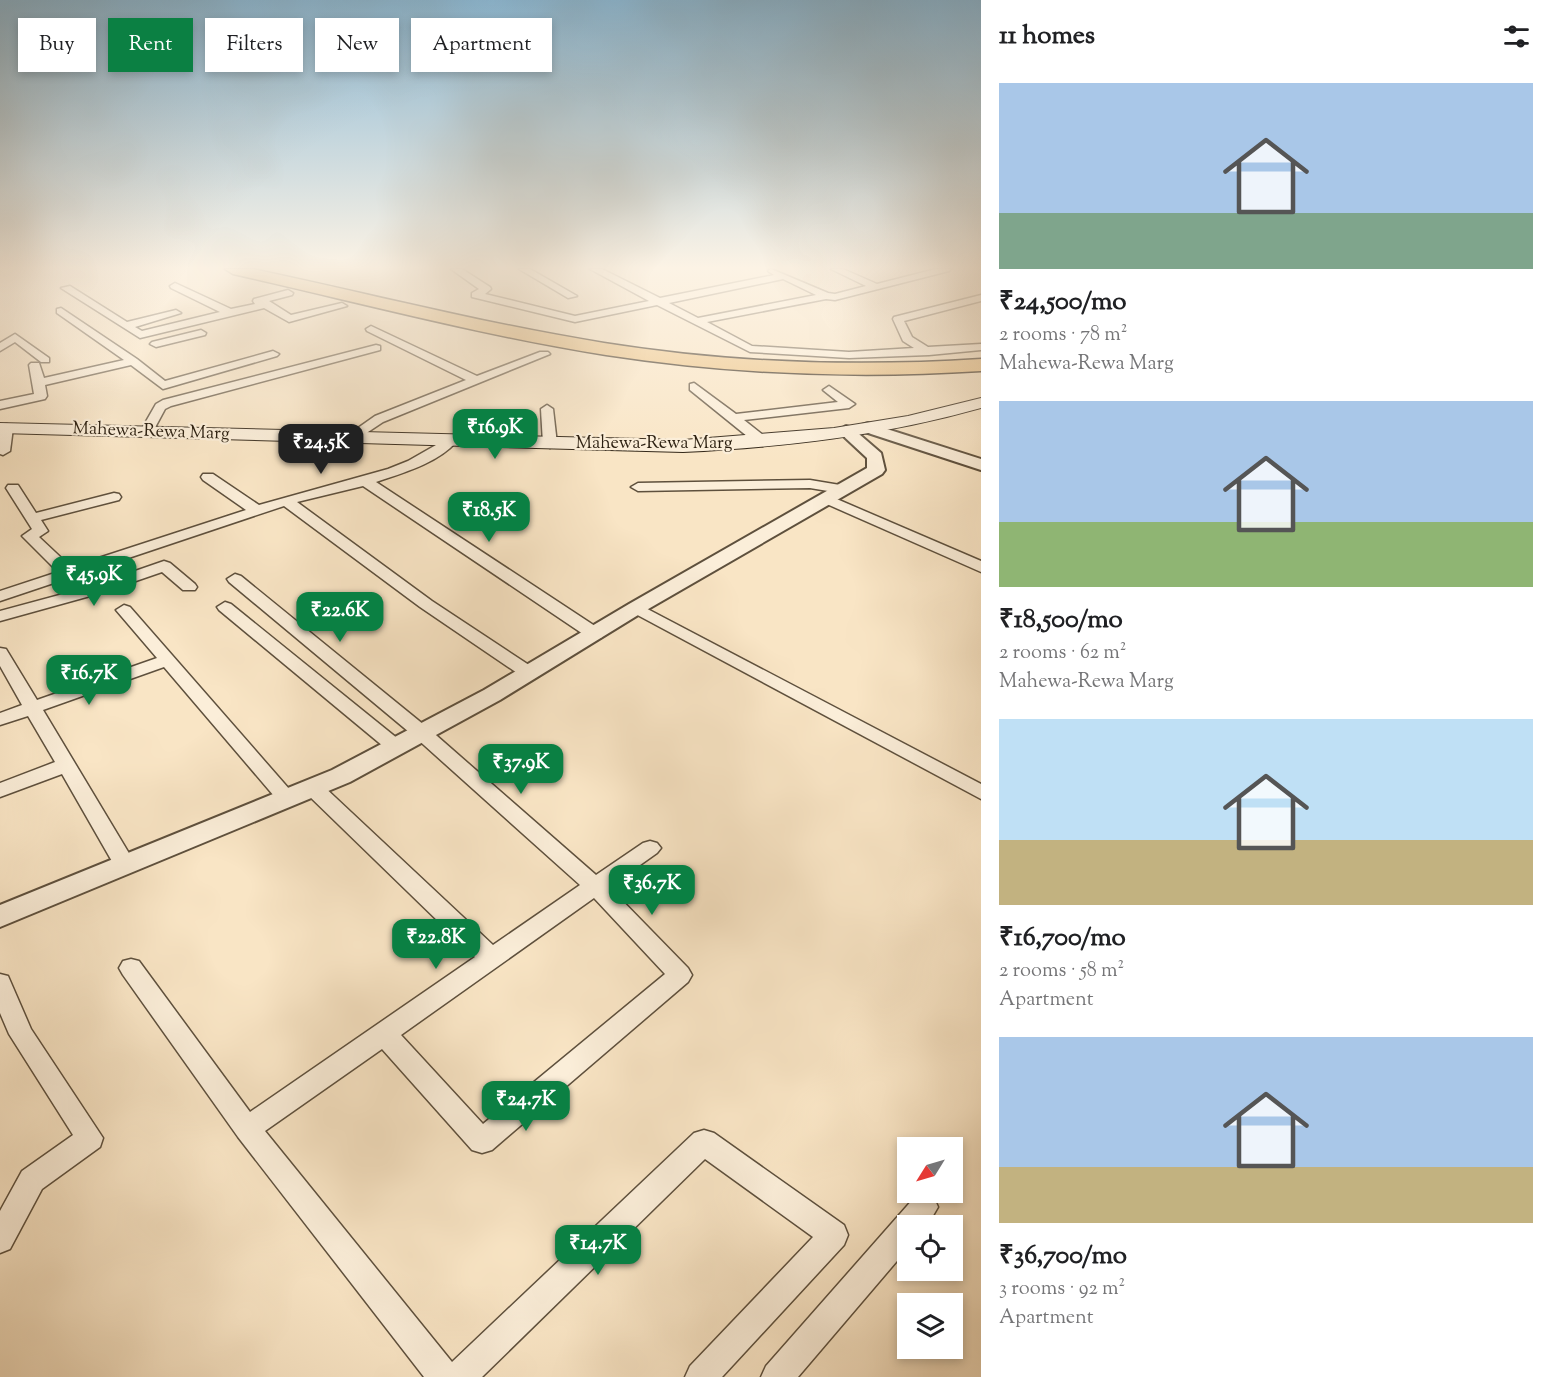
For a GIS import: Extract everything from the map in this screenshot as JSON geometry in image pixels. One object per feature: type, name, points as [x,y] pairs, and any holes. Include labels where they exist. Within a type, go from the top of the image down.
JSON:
[{"type":"highway","points":[[521,333],[607,349],[742,364],[890,370],[980,360]]},
{"type":"highway","points":[[556,333],[628,347],[760,359],[853,362],[936,356],[980,360]]},
{"type":"main road","name":"Mahewa-Rewa Marg","points":[[3,428],[682,446],[763,442],[857,430],[950,412],[981,403]]},
{"type":"street","points":[[0,405],[41,396],[40,363],[16,354],[15,337],[10,333]]},
{"type":"street","points":[[94,333],[163,385],[273,354]]},
{"type":"street","points":[[108,343],[147,333]]},
{"type":"street","points":[[156,344],[199,333]]},
{"type":"street","points":[[381,333],[445,368],[476,380]]},
{"type":"street","points":[[721,333],[750,349],[849,355],[936,356]]},
{"type":"street","points":[[904,333],[907,339],[936,356]]},
{"type":"street","points":[[0,348],[15,337]]},
{"type":"street","points":[[146,432],[160,407],[167,403],[376,348]]},
{"type":"street","points":[[353,438],[380,419],[544,354]]},
{"type":"street","points":[[39,383],[133,361]]},
{"type":"street","points":[[694,387],[763,442]]},
{"type":"street","points":[[734,418],[849,404],[829,390]]},
{"type":"street","points":[[547,408],[550,444]]},
{"type":"street","points":[[3,428],[3,451]]},
{"type":"street","points":[[857,430],[981,465]]},
{"type":"street","points":[[0,916],[341,776],[530,673],[636,608],[876,470],[875,458],[857,430]]},
{"type":"street","points":[[0,596],[256,510],[364,480],[429,457],[450,441]]},
{"type":"street","points":[[208,477],[256,510]]},
{"type":"street","points":[[364,480],[595,634]]},
{"type":"street","points":[[639,487],[810,484],[981,567]]},
{"type":"street","points":[[13,488],[41,531],[29,536],[68,573]]},
{"type":"street","points":[[33,518],[114,497]]},
{"type":"street","points":[[286,501],[426,604],[530,673]]},
{"type":"street","points":[[0,616],[94,590],[164,566],[189,587]]},
{"type":"street","points":[[235,579],[422,733],[595,886],[680,975],[482,1141],[383,1033]]},
{"type":"street","points":[[225,607],[396,747]]},
{"type":"street","points":[[636,608],[981,792]]},
{"type":"street","points":[[123,610],[165,661],[287,798]]},
{"type":"street","points":[[2,658],[17,678],[124,865]]},
{"type":"street","points":[[0,719],[165,661]]},
{"type":"street","points":[[0,790],[66,765]]},
{"type":"street","points":[[313,788],[491,958]]},
{"type":"street","points":[[247,1129],[650,848]]},
{"type":"street","points":[[131,968],[247,1129],[444,1377]]},
{"type":"street","points":[[0,983],[21,1034],[90,1138],[32,1180],[0,1239]]},
{"type":"street","points":[[459,1377],[704,1142],[834,1235],[701,1377]]},
{"type":"street","points":[[777,1377],[897,1238]]}]
